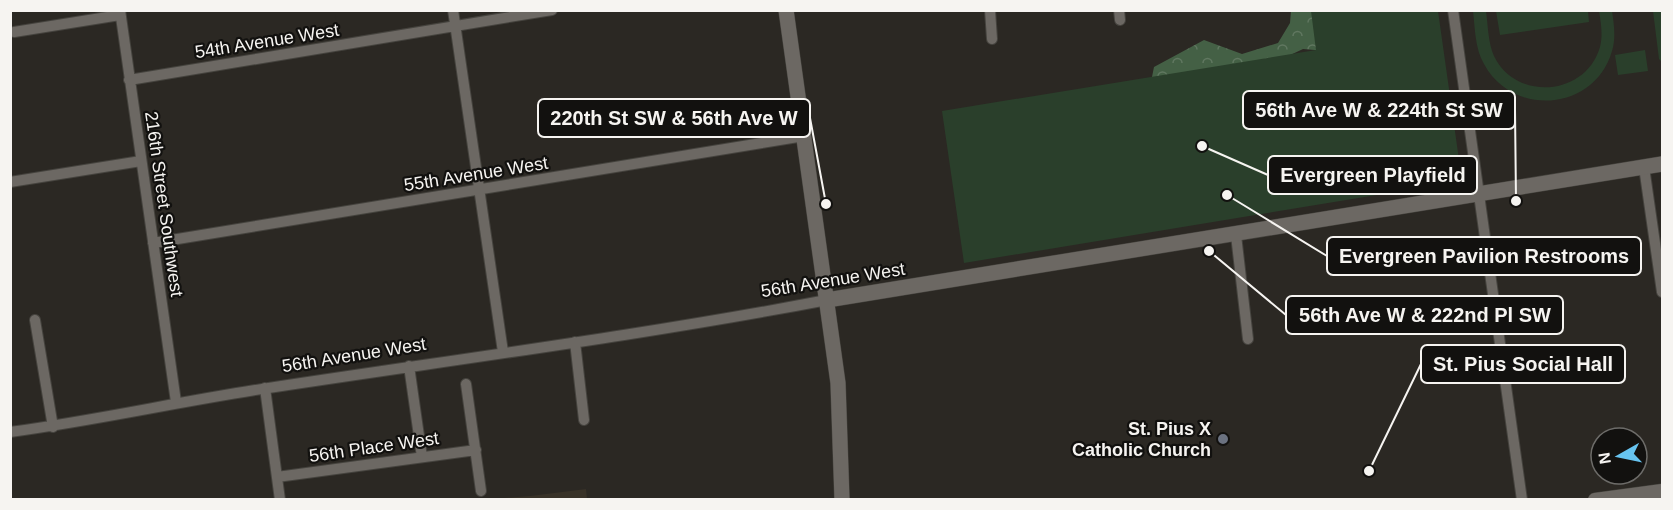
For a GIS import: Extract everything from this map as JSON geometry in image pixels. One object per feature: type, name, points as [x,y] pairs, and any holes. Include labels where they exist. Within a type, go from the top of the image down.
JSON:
[{"type":"main road","points":[[786,10],[838,382],[842,500]]},
{"type":"main road","name":"56th Avenue West","points":[[827,300],[1662,164]]},
{"type":"street","points":[[453,10],[503,352]]},
{"type":"street","name":"54th Avenue West","points":[[129,80],[552,10]]},
{"type":"street","points":[[990,10],[992,39]]},
{"type":"street","points":[[1453,10],[1522,500]]},
{"type":"street","points":[[14,32],[120,13]]},
{"type":"street","name":"216th Street Southwest","points":[[120,13],[176,402]]},
{"type":"street","name":"55th Avenue West","points":[[153,243],[804,136]]},
{"type":"street","points":[[10,182],[141,161]]},
{"type":"street","points":[[1644,167],[1662,292]]},
{"type":"street","points":[[1236,235],[1248,339]]},
{"type":"street","name":"56th Avenue West","points":[[10,432],[176,402],[575,342],[827,300]]},
{"type":"street","points":[[35,320],[53,426]]},
{"type":"street","points":[[575,342],[584,420]]},
{"type":"street","points":[[409,366],[422,457]]},
{"type":"street","points":[[466,384],[481,491]]},
{"type":"street","points":[[265,388],[280,500]]},
{"type":"street","name":"56th Place West","points":[[277,477],[476,450]]},
{"type":"street","points":[[1595,500],[1659,494]]},
{"type":"shaded area","points":[[586,489],[587,499],[490,499],[530,496]]},
{"type":"green space","points":[[1291,11],[1361,11],[1326,51],[1303,49],[1269,65],[1149,92],[1154,67],[1204,40],[1242,54],[1278,43],[1290,23]]},
{"type":"green space","points":[[1311,11],[1438,11],[1462,181],[964,263],[942,111],[1316,50]]},
{"type":"green space","points":[[1473,11],[1486,11],[1492,51],[1504,71],[1518,81],[1534,86],[1550,87],[1566,84],[1581,76],[1592,63],[1600,47],[1599,11],[1612,11],[1614,36],[1612,51],[1603,71],[1589,86],[1572,96],[1552,100],[1533,99],[1514,93],[1497,81],[1484,64],[1477,45]]},
{"type":"green space","points":[[1496,11],[1588,11],[1589,22],[1500,35]]},
{"type":"green space","points":[[1653,11],[1662,11],[1662,62],[1659,59]]},
{"type":"green space","points":[[1645,50],[1648,71],[1618,75],[1615,55]]},
{"type":"place","name":"Evergreen Playfield","points":[[1202,146]]},
{"type":"place","name":"Evergreen Pavilion Restrooms","points":[[1227,195]]},
{"type":"place","name":"56th Ave W & 224th St SW","points":[[1516,201]]},
{"type":"place","name":"220th St SW & 56th Ave W","points":[[826,204]]},
{"type":"place","name":"56th Ave W & 222nd Pl SW","points":[[1209,251]]},
{"type":"place","name":"St. Pius X Catholic Church","points":[[1223,439]]},
{"type":"place","name":"St. Pius Social Hall","points":[[1369,471]]}]
